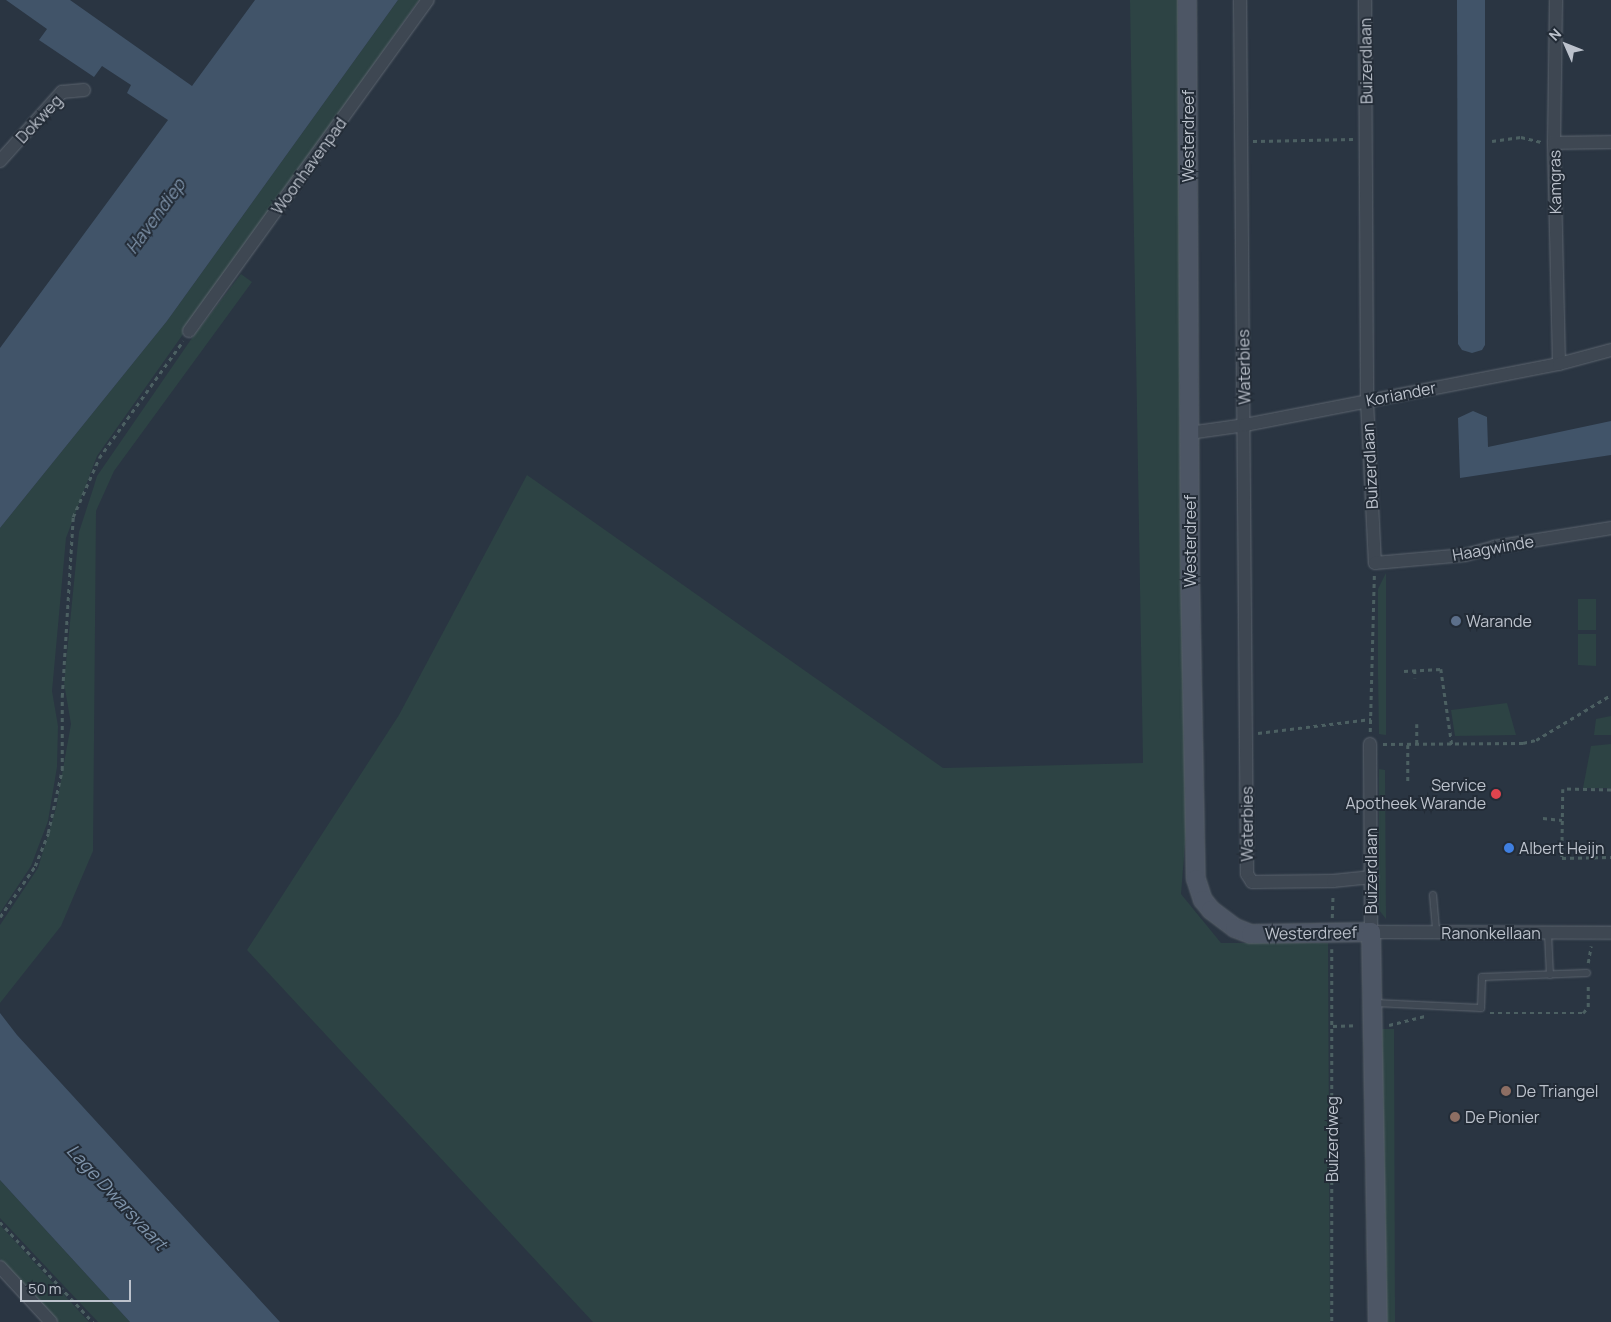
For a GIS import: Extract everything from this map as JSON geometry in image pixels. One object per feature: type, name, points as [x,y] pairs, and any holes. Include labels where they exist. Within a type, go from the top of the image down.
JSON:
[{"type":"street","name":"Woonhavenpad","points":[[190,331],[428,0]]},
{"type":"street","name":"Westerdreef","points":[[1187,0],[1194,866],[1203,900],[1222,920],[1251,934],[1372,932]]},
{"type":"street","name":"Waterbies","points":[[1240,0],[1245,425],[1247,874],[1252,882],[1333,881],[1372,877]]},
{"type":"street","name":"Buizerdlaan","points":[[1366,0],[1367,401],[1375,563]]},
{"type":"street","name":"Kamgras","points":[[1556,0],[1554,141],[1560,364]]},
{"type":"street","name":"Dokweg","points":[[0,161],[62,92],[84,90]]},
{"type":"street","points":[[1554,141],[1611,142]]},
{"type":"street","name":"Koriander","points":[[1189,433],[1245,425],[1560,364],[1611,350]]},
{"type":"street","name":"Haagwinde","points":[[1375,563],[1465,555],[1494,547],[1611,528]]},
{"type":"street","name":"Buizerdlaan","points":[[1370,744],[1372,932]]},
{"type":"street","points":[[1372,932],[1378,1322]]},
{"type":"street","name":"Ranonkellaan","points":[[1372,932],[1611,933]]},
{"type":"street","points":[[0,1267],[51,1322]]},
{"type":"lane","points":[[1433,895],[1436,933]]},
{"type":"lane","points":[[1548,934],[1550,975]]},
{"type":"lane","points":[[1373,1003],[1481,1008],[1482,977],[1587,974]]},
{"type":"path","points":[[1492,141],[1521,137],[1535,143],[1554,141]]},
{"type":"path","points":[[1242,141],[1367,139]]},
{"type":"path","points":[[0,917],[35,866],[48,833],[62,770],[62,697],[73,517],[99,458],[190,331]]},
{"type":"path","points":[[1375,563],[1370,744],[1452,745],[1523,743],[1536,740],[1611,695]]},
{"type":"path","points":[[1404,671],[1441,669],[1452,745]]},
{"type":"path","points":[[1415,670],[1415,678]]},
{"type":"path","points":[[1247,735],[1371,719]]},
{"type":"path","points":[[1417,724],[1417,745]]},
{"type":"path","points":[[1408,745],[1408,781]]},
{"type":"path","points":[[1611,790],[1563,789],[1562,858],[1611,857]]},
{"type":"path","points":[[1543,818],[1562,820]]},
{"type":"path","name":"Buizerdweg","points":[[1332,955],[1332,1322]]},
{"type":"path","points":[[0,1222],[93,1322]]},
{"type":"green space","points":[[398,0],[419,0],[97,456],[66,538],[52,691],[58,726],[57,767],[48,821],[31,866],[0,913],[0,528],[167,321]]},
{"type":"green space","points":[[1130,0],[1178,0],[1187,819],[1181,894],[1221,943],[1328,943],[1330,1322],[593,1322],[247,950],[399,715],[527,475],[943,768],[1143,763]]},
{"type":"green space","points":[[241,274],[252,282],[114,471],[96,511],[93,851],[61,926],[0,1003],[0,925],[38,868],[56,808],[71,724],[64,683],[79,532],[97,476],[192,338]]},
{"type":"green space","points":[[1386,573],[1386,735],[1379,734],[1378,589]]},
{"type":"green space","points":[[1578,599],[1596,599],[1596,630],[1578,630]]},
{"type":"green space","points":[[1578,634],[1596,634],[1596,666],[1578,665]]},
{"type":"green space","points":[[1507,703],[1516,735],[1455,736],[1451,710]]},
{"type":"green space","points":[[1611,716],[1611,735],[1594,735],[1596,719]]},
{"type":"green space","points":[[1611,744],[1611,788],[1583,788],[1591,746]]},
{"type":"green space","points":[[1379,769],[1385,770],[1386,919],[1379,910]]},
{"type":"green space","points":[[1380,1029],[1394,1029],[1395,1322],[1380,1322]]},
{"type":"green space","points":[[0,1180],[130,1322],[98,1322],[0,1218]]},
{"type":"green space","points":[[0,1225],[89,1322],[58,1322],[0,1259]]},
{"type":"water","name":"Havendiep","points":[[6,0],[70,0],[192,86],[255,0],[398,0],[167,321],[0,528],[0,348],[168,120],[127,93],[131,85],[102,66],[94,77],[39,40],[47,29]]},
{"type":"water","points":[[1457,0],[1485,0],[1485,345],[1482,350],[1472,353],[1462,350],[1458,344]]},
{"type":"water","points":[[1473,411],[1487,417],[1488,447],[1611,421],[1611,455],[1460,478],[1458,418]]},
{"type":"water","name":"Lage Dwarsvaart","points":[[0,1013],[17,1035],[280,1322],[130,1322],[0,1180]]},
{"type":"place","name":"Warande","points":[[1456,621]]},
{"type":"place","name":"Service Apotheek Warande","points":[[1496,794]]},
{"type":"place","name":"Albert Heijn","points":[[1509,848]]},
{"type":"place","name":"De Triangel","points":[[1506,1091]]},
{"type":"place","name":"De Pionier","points":[[1455,1117]]}]
